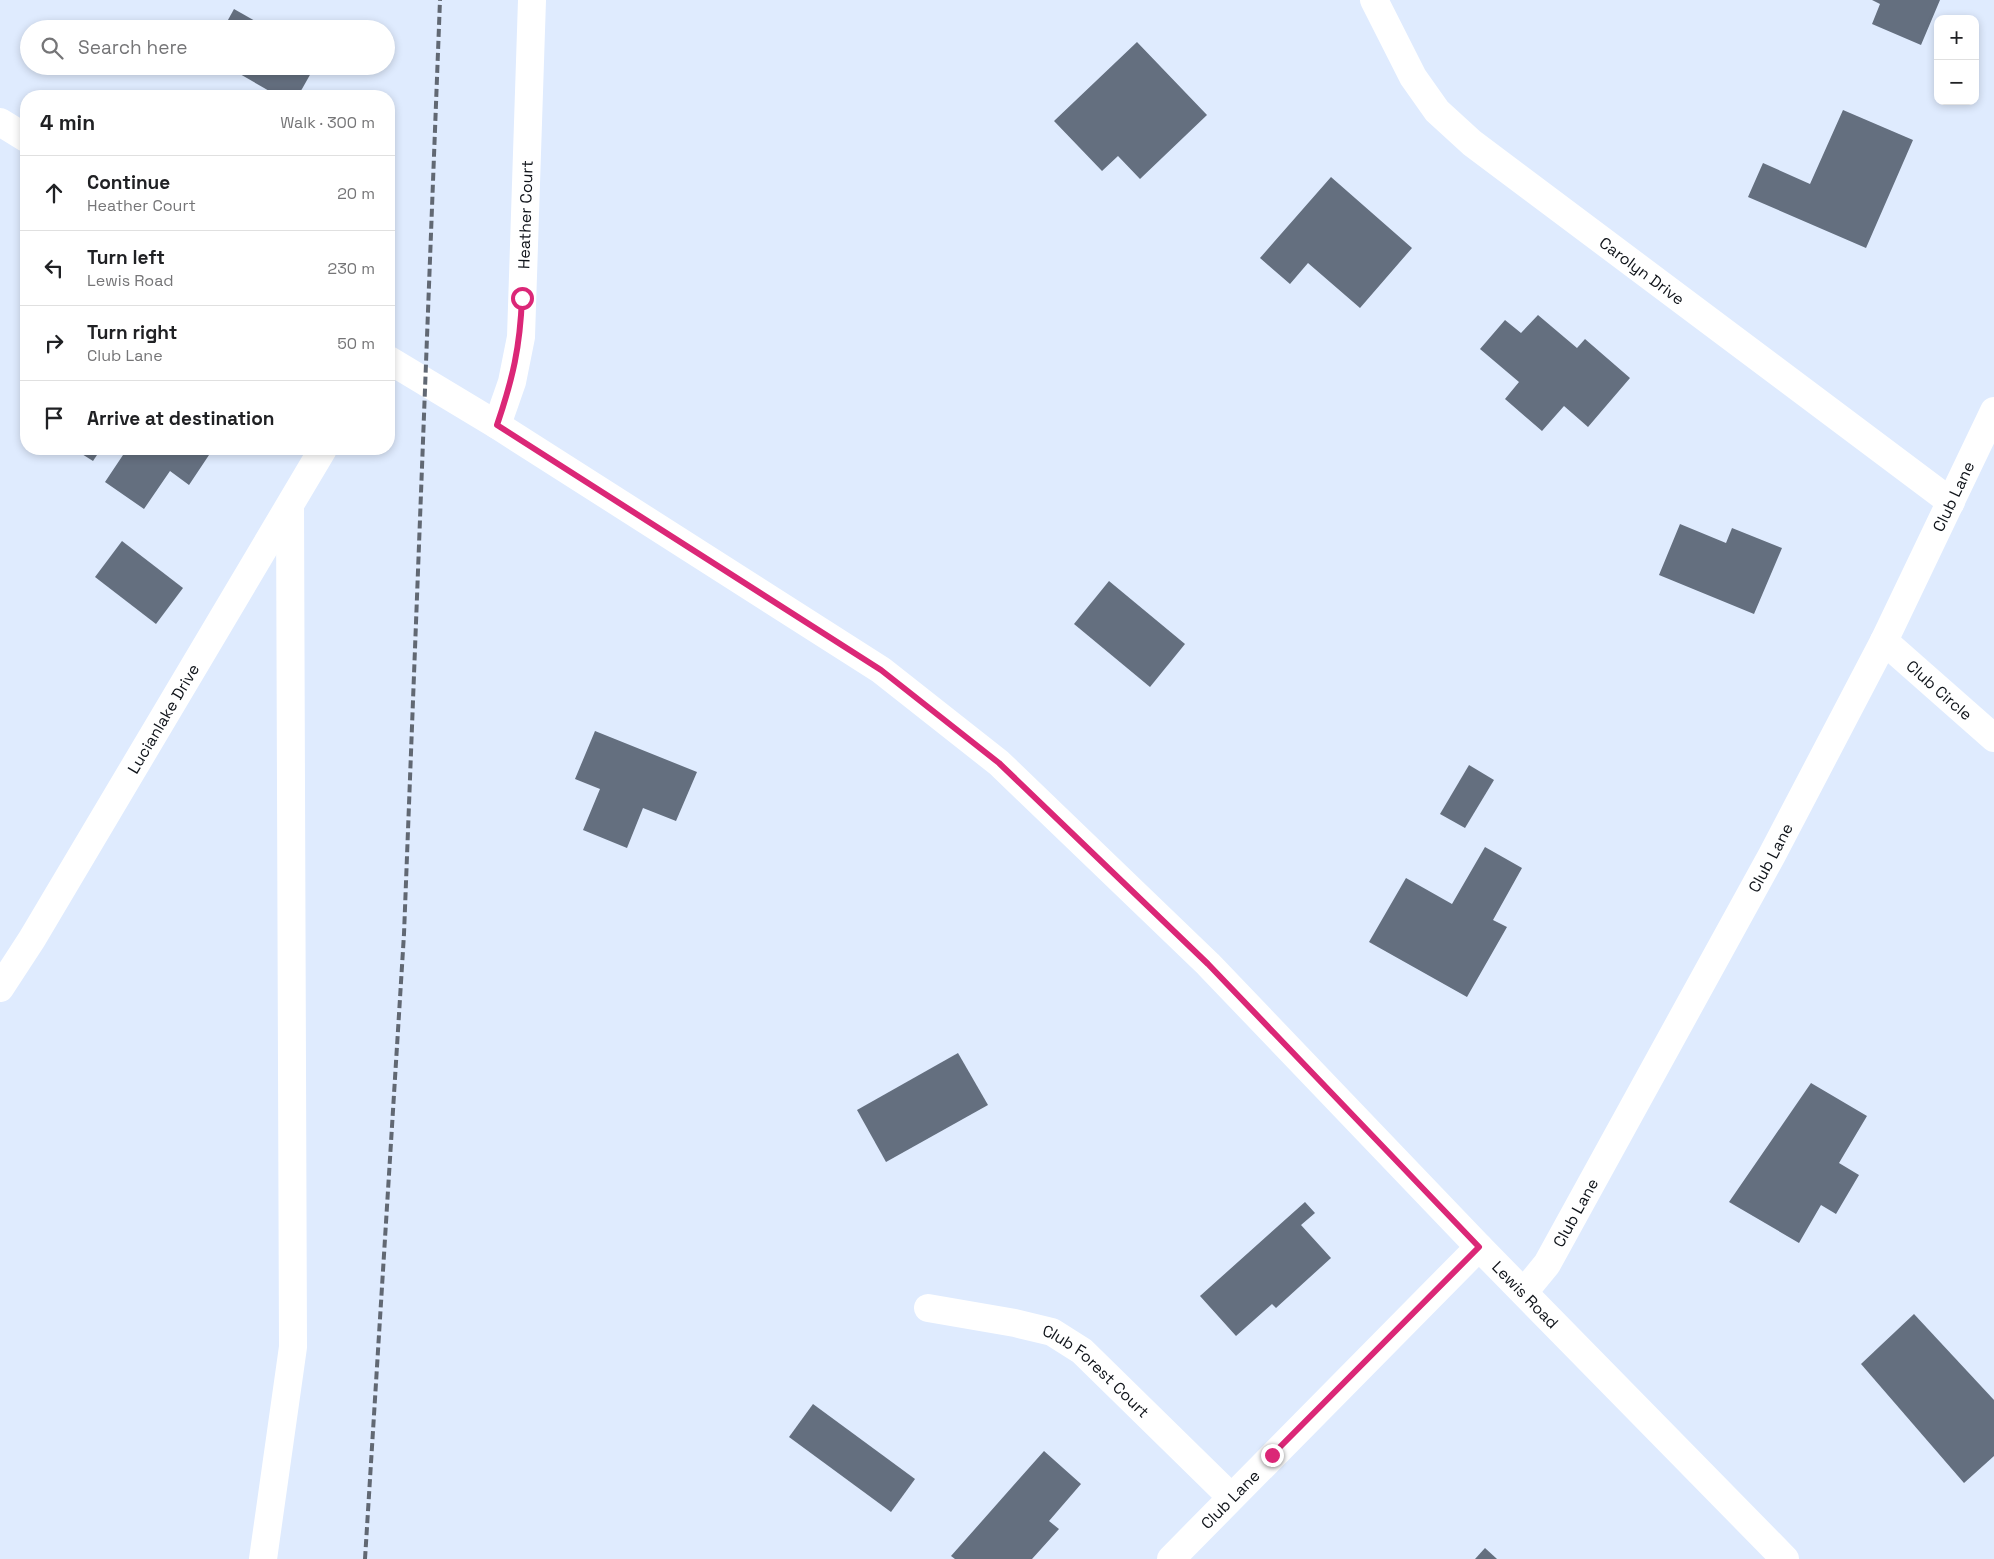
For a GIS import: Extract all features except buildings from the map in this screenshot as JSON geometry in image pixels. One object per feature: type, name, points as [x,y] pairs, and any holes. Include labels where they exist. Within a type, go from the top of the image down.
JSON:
[{"type":"street","name":"Heather Court","points":[[497,425],[512,382],[521,337],[532,0]]},
{"type":"street","name":"Carolyn Drive","points":[[1374,0],[1418,84],[1437,111],[1472,143],[1951,502]]},
{"type":"street","points":[[0,122],[20,134]]},
{"type":"street","name":"Lewis Road","points":[[395,364],[497,425],[881,670],[999,763],[1208,964],[1479,1247],[1785,1559]]},
{"type":"street","name":"Club Lane","points":[[1524,1292],[1548,1264],[1772,855],[1884,641],[1994,411]]},
{"type":"street","name":"Lucianlake Drive","points":[[0,988],[37,931],[320,455]]},
{"type":"street","points":[[263,1559],[293,1347],[290,506]]},
{"type":"street","name":"Club Circle","points":[[1884,641],[1994,738]]},
{"type":"street","name":"Club Lane","points":[[1171,1559],[1479,1247]]},
{"type":"street","name":"Club Forest Court","points":[[928,1308],[1024,1325],[1052,1332],[1082,1351],[1231,1497]]},
{"type":"railway","points":[[365,1559],[404,934],[440,0]]},
{"type":"route","points":[[522,298],[521,337],[512,382],[497,425],[706,558],[802,622],[881,670],[999,763],[1208,964],[1479,1247],[1272,1455]]}]
